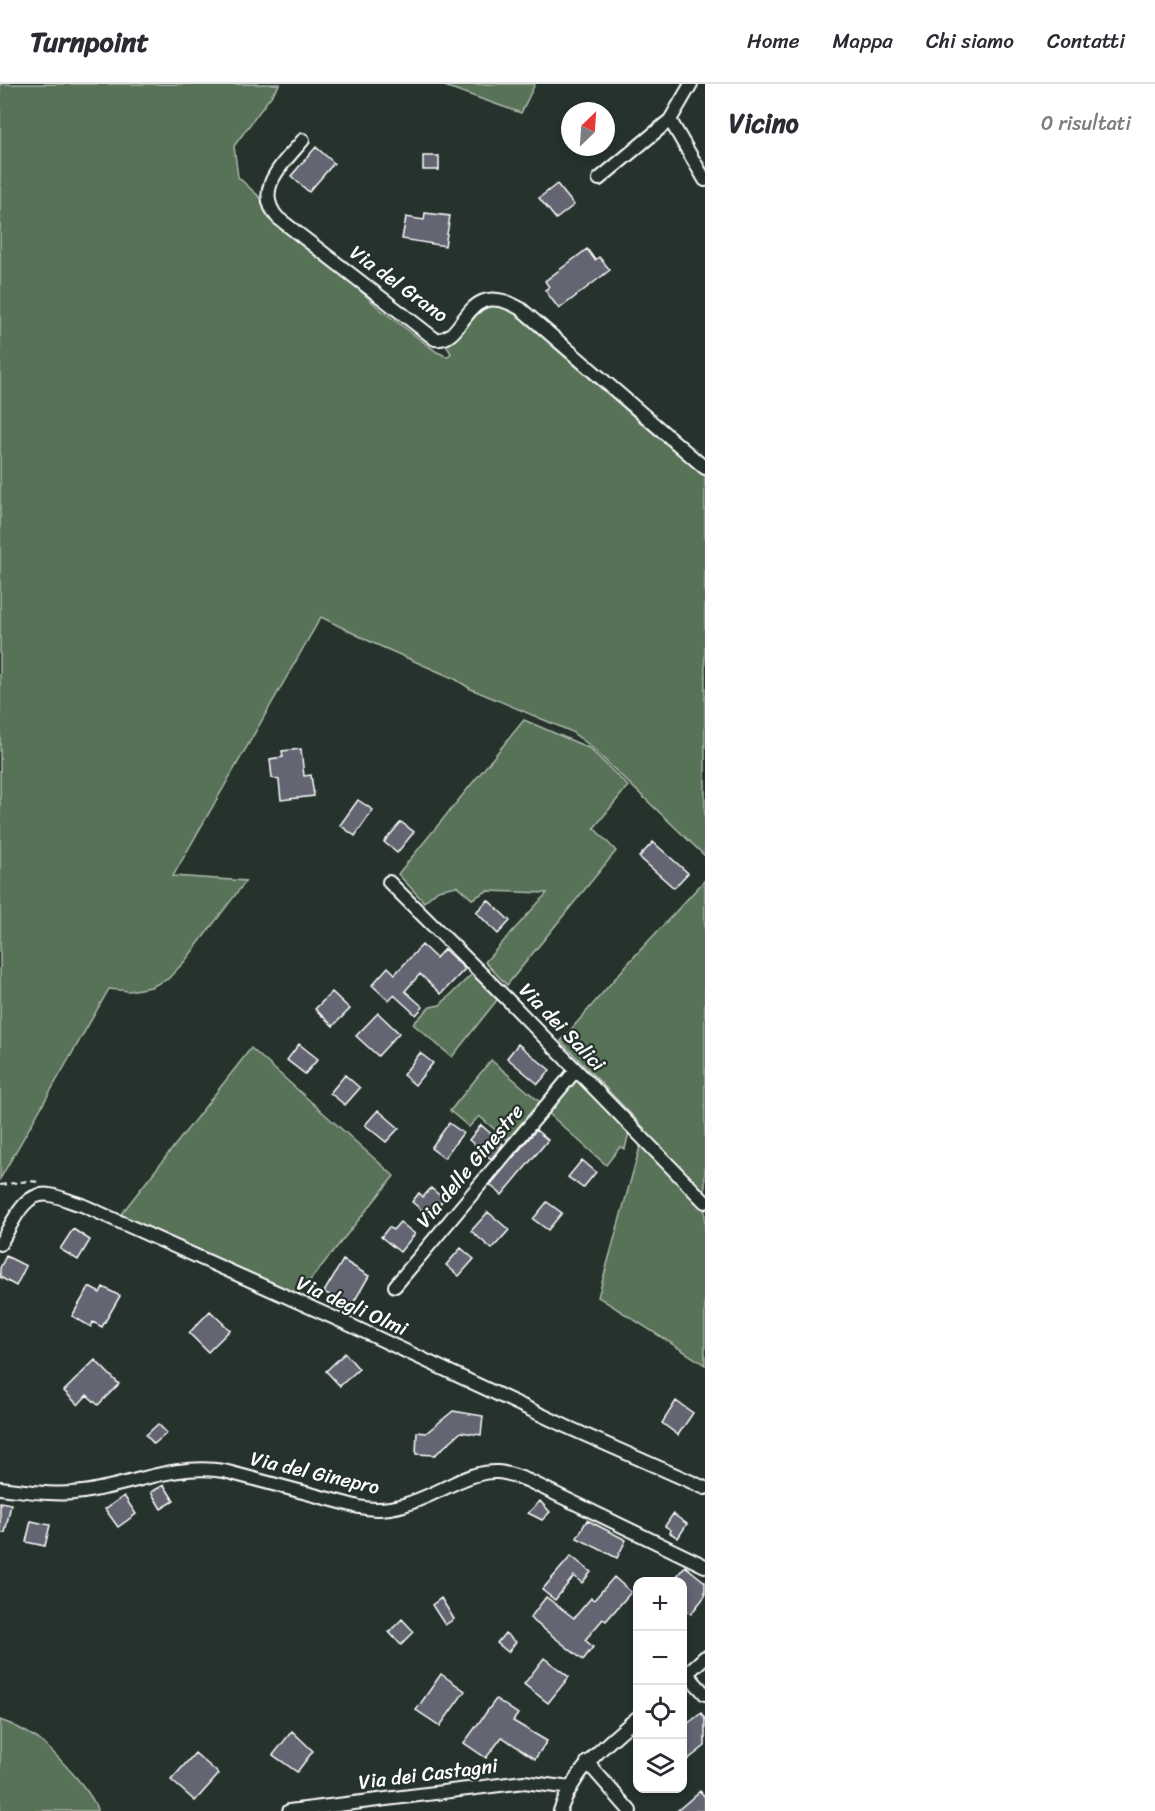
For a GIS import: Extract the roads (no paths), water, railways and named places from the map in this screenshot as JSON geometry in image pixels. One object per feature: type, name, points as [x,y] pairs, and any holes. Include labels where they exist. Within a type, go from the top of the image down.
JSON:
[{"type":"street","points":[[599,179],[670,120],[692,84]]},
{"type":"street","points":[[670,120],[705,180]]},
{"type":"street","name":"Via del Grano","points":[[303,140],[272,180],[269,188],[269,200],[278,218],[435,339],[442,340],[450,335],[471,310],[485,300],[502,300],[521,309],[705,468]]},
{"type":"street","name":"Via dei Salici","points":[[389,882],[507,998],[705,1202]]},
{"type":"street","name":"Via delle Ginestre","points":[[395,1286],[576,1070]]},
{"type":"street","name":"Via degli Olmi","points":[[0,1244],[23,1205],[33,1197],[48,1195],[82,1206],[350,1325],[705,1488]]},
{"type":"street","name":"Via del Ginepro","points":[[0,1488],[71,1493],[105,1488],[176,1470],[206,1468],[359,1507],[379,1510],[405,1506],[476,1475],[498,1472],[529,1481],[705,1566]]},
{"type":"street","points":[[687,1674],[705,1657]]},
{"type":"street","points":[[687,1678],[705,1694]]},
{"type":"street","points":[[560,1811],[587,1762],[633,1721]]},
{"type":"street","points":[[587,1762],[630,1811]]},
{"type":"street","name":"Via dei Castagni","points":[[289,1811],[524,1782],[541,1782],[571,1788]]}]
